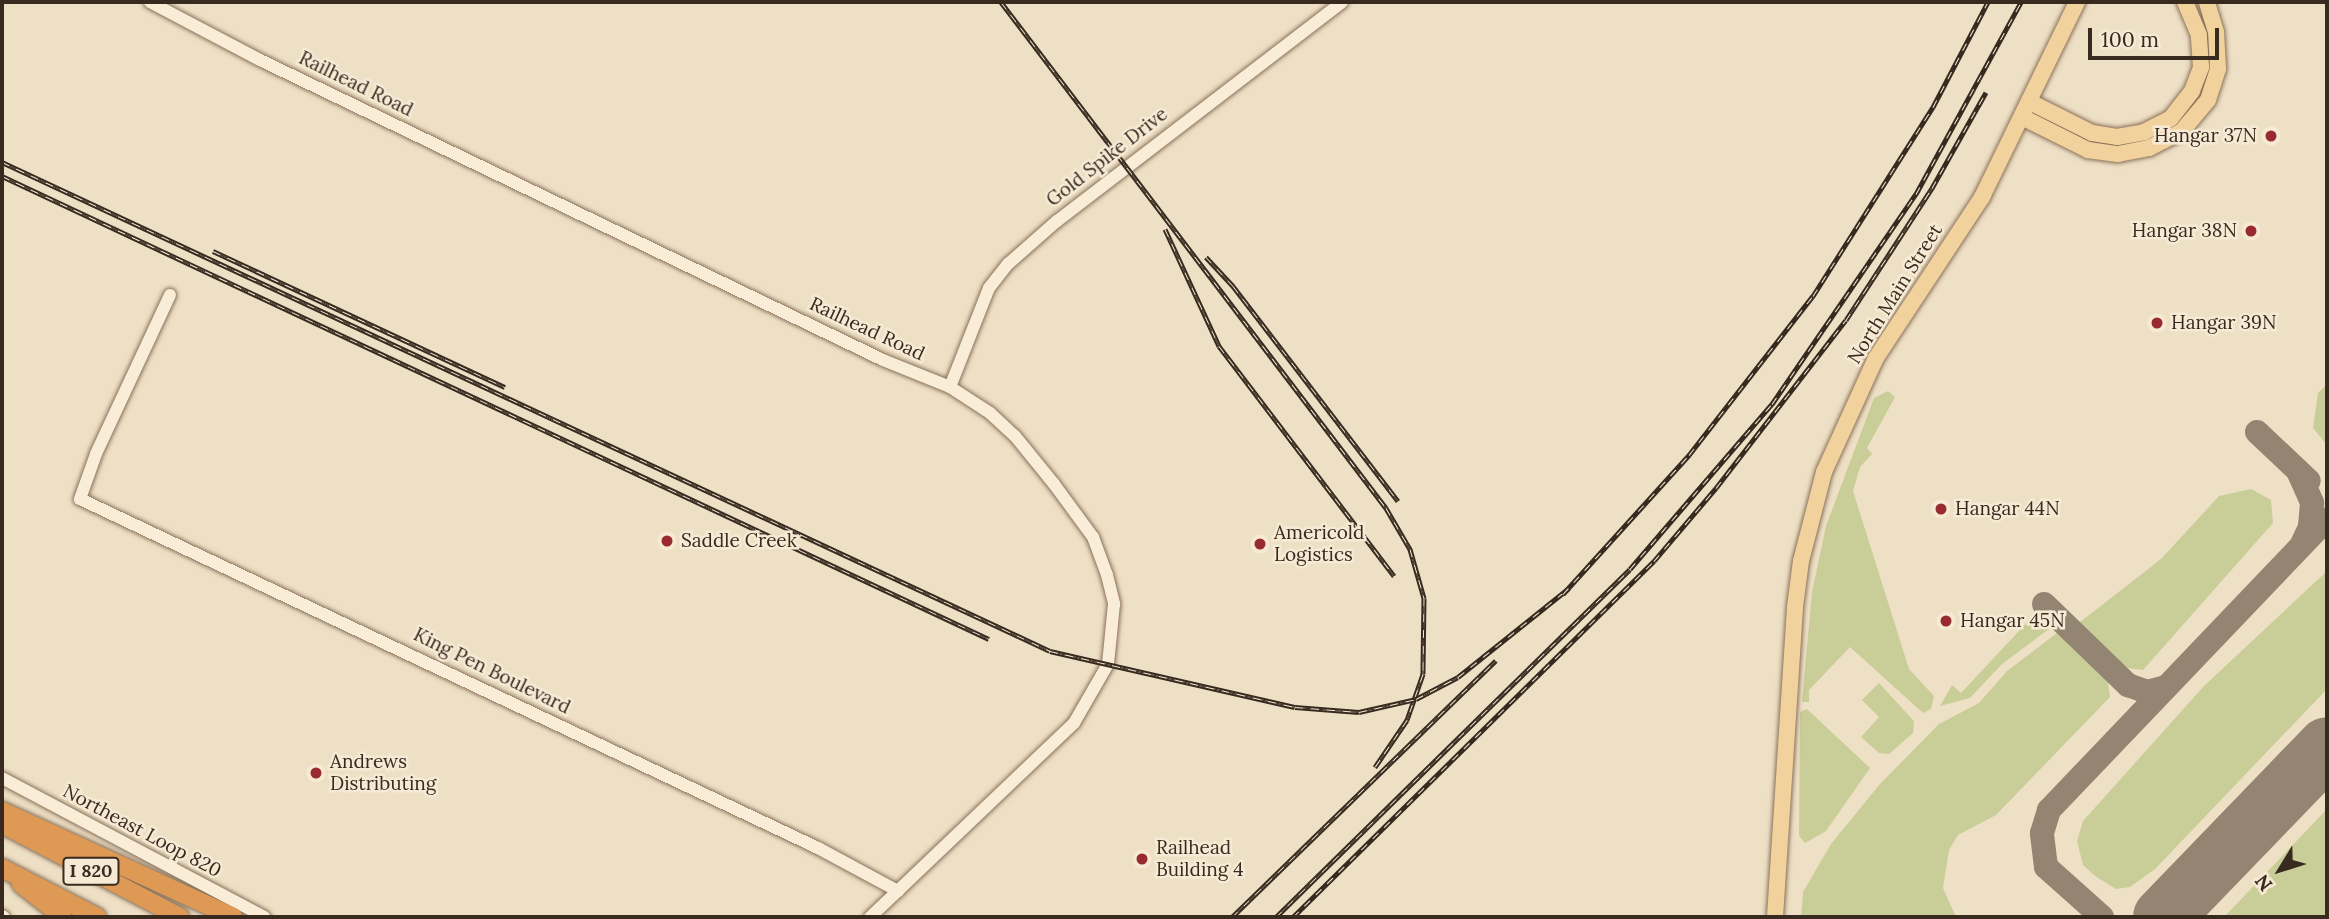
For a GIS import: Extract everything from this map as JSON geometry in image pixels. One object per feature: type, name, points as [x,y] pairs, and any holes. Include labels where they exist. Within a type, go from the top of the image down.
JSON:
[{"type":"highway","points":[[2,811],[233,917]]},
{"type":"highway","name":"I 820","points":[[2,824],[180,917]]},
{"type":"highway","points":[[4,869],[38,901],[63,917]]},
{"type":"highway","name":"I 820","points":[[4,869],[97,917]]},
{"type":"main road","name":"North Main Street","points":[[1775,917],[1795,607],[1801,561],[1824,472],[1876,358],[1982,197],[2077,2]]},
{"type":"main road","points":[[2029,102],[2092,134],[2117,137],[2144,132],[2171,118],[2192,91],[2201,67],[2199,35],[2185,2]]},
{"type":"main road","points":[[2022,117],[2088,150],[2118,154],[2150,148],[2182,131],[2208,100],[2218,69],[2216,32],[2207,2]]},
{"type":"street","name":"Railhead Road","points":[[150,2],[600,224],[883,360],[950,387],[990,413],[1015,436],[1093,537],[1114,604],[1108,664],[1074,723],[870,917]]},
{"type":"street","name":"Gold Spike Drive","points":[[950,387],[989,288],[1008,264],[1057,220],[1342,2]]},
{"type":"street","name":"King Pen Boulevard","points":[[170,295],[84,483],[80,499],[355,626],[898,891]]},
{"type":"street","name":"Northeast Loop 820","points":[[2,778],[264,917]]},
{"type":"green space","points":[[2327,384],[2327,445],[2313,428],[2318,393]]},
{"type":"green space","points":[[1888,391],[1895,397],[1867,448],[1872,454],[1860,467],[1853,491],[1909,669],[1934,696],[1931,709],[1923,713],[1850,647],[1809,690],[1809,702],[1802,702],[1812,592],[1826,526],[1874,398]]},
{"type":"green space","points":[[2251,489],[2271,500],[2273,523],[2143,670],[2119,667],[2075,626],[2161,559],[2219,496]]},
{"type":"green space","points":[[2327,571],[2327,689],[2155,869],[2130,887],[2116,889],[2095,876],[2083,865],[2077,841],[2083,821],[2204,686]]},
{"type":"green space","points":[[2041,615],[2051,622],[2049,629],[2002,664],[1970,698],[1940,706],[1952,685],[1961,693],[2032,617]]},
{"type":"green space","points":[[2061,630],[2107,675],[2110,697],[1996,815],[1958,835],[1949,850],[1943,888],[1956,917],[1801,917],[1803,892],[1831,844],[1880,784],[1939,724],[1979,703],[2007,671]]},
{"type":"green space","points":[[1879,683],[1914,721],[1913,733],[1889,754],[1879,753],[1861,737],[1879,717],[1862,700]]},
{"type":"green space","points":[[1807,709],[1870,768],[1826,831],[1805,843],[1799,836],[1800,712]]},
{"type":"green space","points":[[2327,809],[2327,917],[2224,917]]},
{"type":"taxiway","points":[[2257,432],[2309,481]]},
{"type":"taxiway","points":[[2298,471],[2312,503],[2310,527],[2303,542]]},
{"type":"taxiway","points":[[2102,917],[2046,867],[2042,833],[2049,810],[2327,519]]},
{"type":"taxiway","points":[[2044,604],[2128,685],[2147,692],[2166,687]]},
{"type":"taxiway","points":[[2146,917],[2190,890]]},
{"type":"runway","points":[[2163,917],[2327,747]]},
{"type":"railway","points":[[1001,2],[1386,508],[1410,549],[1424,598],[1423,674],[1407,720],[1375,767]]},
{"type":"railway","points":[[1563,594],[1689,455],[1813,296],[1933,107],[1988,2]]},
{"type":"railway","points":[[1276,917],[1630,569],[1772,404],[1916,194],[2021,2]]},
{"type":"railway","points":[[1293,917],[1654,561],[1716,488],[1846,320],[1932,188],[1986,92]]},
{"type":"railway","points":[[2,162],[1050,651],[1295,707],[1359,712],[1416,699],[1458,677],[1569,588]]},
{"type":"railway","points":[[2,176],[989,639]]},
{"type":"railway","points":[[1165,229],[1219,346],[1394,576]]},
{"type":"railway","points":[[213,251],[505,387]]},
{"type":"railway","points":[[1206,257],[1233,286],[1398,501]]},
{"type":"railway","points":[[1232,917],[1496,660]]},
{"type":"place","name":"Hangar 37N","points":[[2271,136]]},
{"type":"place","name":"Hangar 38N","points":[[2251,231]]},
{"type":"place","name":"Hangar 39N","points":[[2157,323]]},
{"type":"place","name":"Hangar 44N","points":[[1941,509]]},
{"type":"place","name":"Saddle Creek","points":[[667,541]]},
{"type":"place","name":"Americold Logistics","points":[[1260,544]]},
{"type":"place","name":"Hangar 45N","points":[[1946,621]]},
{"type":"place","name":"Andrews Distributing","points":[[316,773]]},
{"type":"place","name":"Railhead Building 4","points":[[1142,859]]}]
